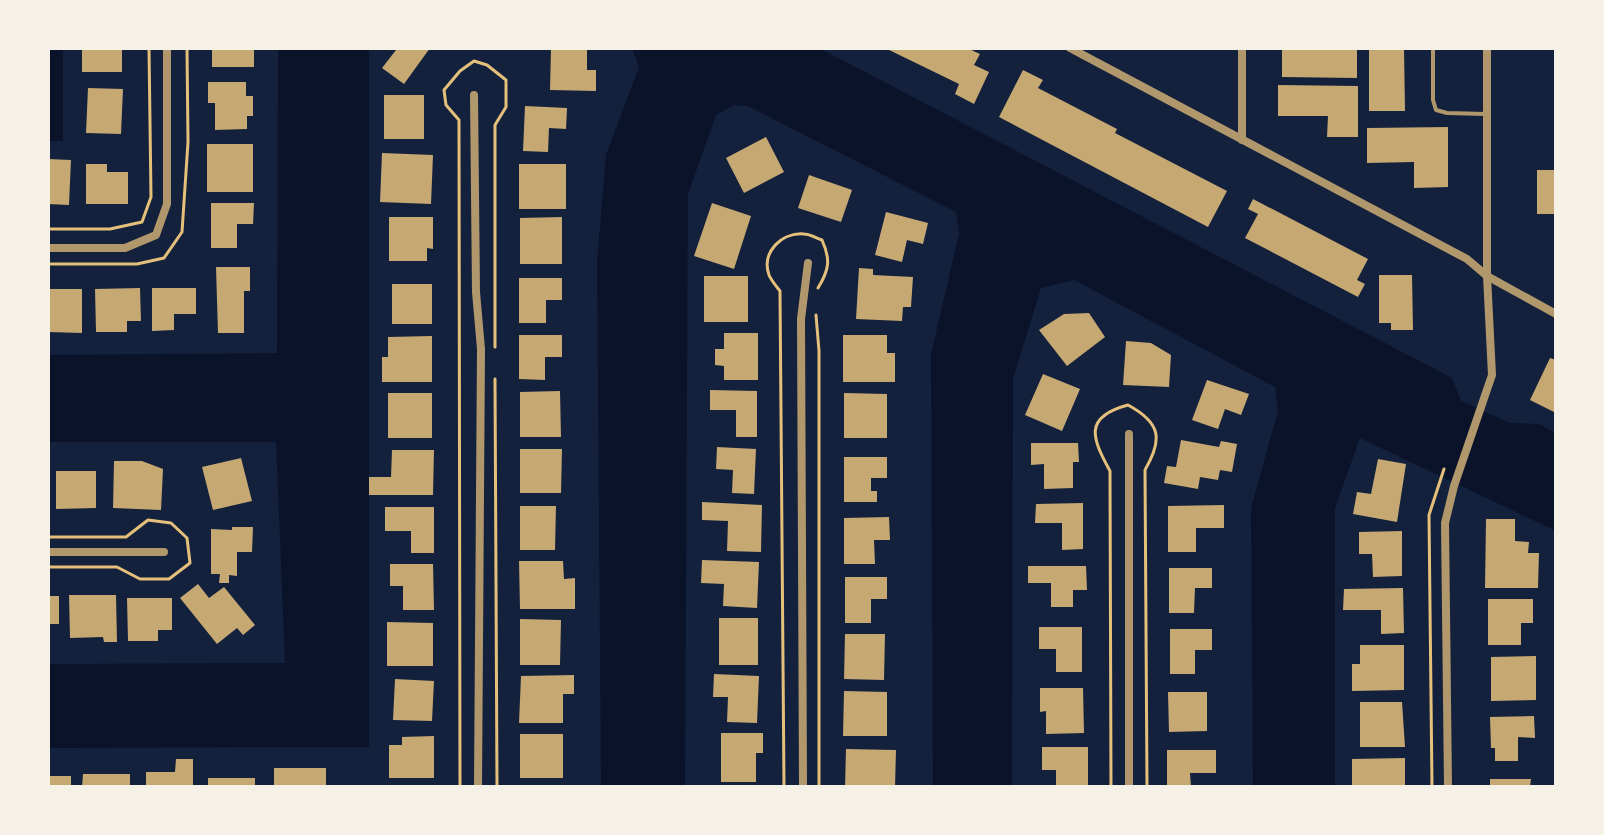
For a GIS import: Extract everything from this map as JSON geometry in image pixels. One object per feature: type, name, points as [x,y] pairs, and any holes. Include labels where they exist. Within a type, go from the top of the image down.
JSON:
[{"type":"street","points":[[48,248],[125,248],[156,235],[167,204],[167,48]]},
{"type":"street","points":[[1070,48],[1467,259],[1487,276],[1556,314]]},
{"type":"street","points":[[1242,48],[1242,140]]},
{"type":"street","points":[[1448,787],[1445,523],[1454,486],[1492,375],[1487,276],[1487,48]]},
{"type":"street","points":[[474,95],[476,292],[481,349],[478,787]]},
{"type":"street","points":[[803,787],[801,319],[808,263]]},
{"type":"street","points":[[1129,434],[1129,787]]},
{"type":"street","points":[[48,552],[164,552]]},
{"type":"lane","points":[[1433,48],[1433,100],[1436,110],[1487,114]]},
{"type":"path","points":[[48,229],[110,229],[142,222],[151,197],[149,48]]},
{"type":"path","points":[[1432,787],[1429,515],[1439,483]]},
{"type":"water","points":[[48,48],[63,48],[63,141],[48,141]]},
{"type":"water","points":[[278,48],[369,48],[369,747],[48,748],[48,664],[285,663],[276,442],[48,442],[48,355],[277,353]]},
{"type":"water","points":[[632,48],[819,48],[1452,378],[1461,401],[1510,423],[1539,424],[1556,433],[1556,531],[1360,438],[1335,508],[1335,787],[1253,787],[1251,508],[1278,411],[1275,387],[1074,280],[1041,288],[1013,379],[1012,787],[933,787],[931,354],[959,234],[956,212],[748,106],[734,105],[716,115],[688,194],[685,787],[601,787],[597,262],[606,155],[639,67]]},
{"type":"building","points":[[82,48],[122,48],[122,72],[82,72]]},
{"type":"building","points":[[212,48],[254,48],[254,67],[212,67]]},
{"type":"building","points":[[393,48],[430,48],[404,84],[382,68],[396,50]]},
{"type":"building","points":[[551,48],[587,48],[587,70],[596,70],[596,91],[550,90]]},
{"type":"building","points":[[885,48],[967,48],[980,54],[974,65],[989,72],[974,104],[955,94],[959,84]]},
{"type":"building","points":[[1282,48],[1357,48],[1357,78],[1282,77]]},
{"type":"building","points":[[1369,48],[1404,48],[1405,111],[1369,111]]},
{"type":"building","points":[[1023,70],[1043,80],[1038,88],[1117,129],[1115,133],[1227,191],[1208,227],[999,117]]},
{"type":"building","points":[[208,82],[246,82],[246,96],[253,96],[253,116],[247,116],[247,129],[215,130],[215,103],[208,103]]},
{"type":"building","points":[[1278,85],[1358,86],[1358,137],[1327,137],[1328,116],[1278,116]]},
{"type":"building","points":[[88,88],[123,89],[121,134],[86,133]]},
{"type":"building","points":[[384,95],[424,95],[424,139],[384,139]]},
{"type":"building","points":[[525,106],[567,108],[566,129],[549,128],[548,152],[523,151]]},
{"type":"building","points":[[1448,127],[1448,187],[1414,188],[1414,162],[1367,163],[1367,128]]},
{"type":"building","points":[[766,137],[784,172],[744,193],[726,158]]},
{"type":"building","points":[[207,144],[253,144],[253,192],[207,192]]},
{"type":"building","points":[[382,153],[433,155],[431,204],[380,202]]},
{"type":"building","points":[[48,159],[71,160],[69,205],[48,204]]},
{"type":"building","points":[[86,164],[107,164],[107,172],[128,172],[128,204],[86,204]]},
{"type":"building","points":[[519,164],[566,164],[566,209],[519,209]]},
{"type":"building","points":[[1537,170],[1556,170],[1556,214],[1537,214]]},
{"type":"building","points":[[809,175],[852,190],[841,222],[798,208]]},
{"type":"building","points":[[1253,199],[1368,259],[1357,280],[1365,284],[1358,297],[1245,238],[1258,214],[1248,209]]},
{"type":"building","points":[[211,203],[254,203],[253,224],[237,224],[237,248],[211,248]]},
{"type":"building","points":[[712,203],[751,216],[734,269],[694,256]]},
{"type":"building","points":[[886,212],[928,223],[923,244],[907,240],[902,262],[875,255]]},
{"type":"building","points":[[389,217],[433,217],[433,249],[427,248],[427,261],[389,261]]},
{"type":"building","points":[[562,217],[562,264],[520,264],[520,218]]},
{"type":"building","points":[[216,267],[250,267],[250,291],[244,291],[244,333],[218,333]]},
{"type":"building","points":[[859,268],[873,269],[873,275],[913,277],[911,307],[903,307],[902,321],[856,319]]},
{"type":"building","points":[[1379,275],[1412,275],[1413,330],[1391,330],[1391,323],[1379,323]]},
{"type":"building","points":[[704,276],[748,276],[748,322],[704,322]]},
{"type":"building","points":[[519,278],[562,278],[562,300],[546,300],[546,323],[519,323]]},
{"type":"building","points":[[392,284],[432,284],[432,324],[392,324]]},
{"type":"building","points":[[140,288],[141,321],[127,321],[127,332],[96,332],[95,289]]},
{"type":"building","points":[[152,288],[196,288],[196,314],[174,314],[174,330],[152,331]]},
{"type":"building","points":[[48,289],[82,289],[82,333],[48,332]]},
{"type":"building","points":[[1089,313],[1105,337],[1067,366],[1039,330],[1064,314]]},
{"type":"building","points":[[724,333],[758,333],[758,380],[724,380],[724,366],[715,365],[715,349],[724,349]]},
{"type":"building","points":[[519,335],[562,335],[562,357],[545,357],[545,380],[519,379]]},
{"type":"building","points":[[843,335],[887,335],[887,353],[895,353],[895,382],[843,382]]},
{"type":"building","points":[[432,336],[432,382],[382,382],[382,357],[388,357],[388,337]]},
{"type":"building","points":[[1126,341],[1151,343],[1171,355],[1169,387],[1123,385]]},
{"type":"building","points":[[1550,358],[1556,360],[1556,413],[1530,400]]},
{"type":"building","points":[[1043,374],[1080,389],[1062,431],[1025,415]]},
{"type":"building","points":[[1207,380],[1249,394],[1241,415],[1225,409],[1218,429],[1192,420]]},
{"type":"building","points":[[710,390],[757,391],[757,437],[736,437],[736,410],[710,410]]},
{"type":"building","points":[[560,391],[561,437],[520,437],[520,392]]},
{"type":"building","points":[[388,393],[432,393],[432,438],[388,438]]},
{"type":"building","points":[[844,393],[887,394],[887,438],[844,438]]},
{"type":"building","points":[[1181,440],[1219,447],[1221,441],[1237,444],[1232,472],[1220,470],[1218,480],[1200,477],[1198,489],[1164,483],[1167,466],[1176,467]]},
{"type":"building","points":[[1031,443],[1078,443],[1079,462],[1073,462],[1073,488],[1044,489],[1044,464],[1031,465]]},
{"type":"building","points":[[717,447],[756,449],[754,494],[732,493],[733,470],[716,469]]},
{"type":"building","points":[[520,449],[562,449],[561,493],[520,493]]},
{"type":"building","points":[[392,450],[434,450],[433,495],[369,495],[369,477],[391,477]]},
{"type":"building","points":[[844,457],[887,457],[887,478],[871,478],[871,491],[877,491],[877,502],[844,502]]},
{"type":"building","points":[[241,458],[252,501],[213,510],[202,467]]},
{"type":"building","points":[[1378,459],[1406,464],[1397,522],[1353,514],[1357,492],[1371,494]]},
{"type":"building","points":[[114,461],[142,461],[163,469],[161,510],[113,508]]},
{"type":"building","points":[[56,471],[96,471],[96,508],[56,509]]},
{"type":"building","points":[[702,502],[762,505],[761,552],[727,551],[728,521],[702,520]]},
{"type":"building","points":[[1083,503],[1083,549],[1062,550],[1062,523],[1035,523],[1036,504]]},
{"type":"building","points":[[1224,505],[1224,528],[1196,528],[1196,552],[1168,552],[1168,506]]},
{"type":"building","points":[[520,506],[556,506],[555,550],[520,550]]},
{"type":"building","points":[[385,507],[434,507],[434,553],[411,553],[411,531],[385,531]]},
{"type":"building","points":[[889,517],[890,540],[874,540],[875,564],[844,564],[844,518]]},
{"type":"building","points":[[1486,519],[1515,519],[1515,541],[1529,542],[1528,553],[1539,553],[1538,588],[1485,588]]},
{"type":"building","points":[[232,527],[253,527],[252,552],[237,552],[237,576],[229,575],[229,583],[219,583],[220,574],[211,574],[211,529],[232,530]]},
{"type":"building","points":[[1402,531],[1402,576],[1373,577],[1372,554],[1359,554],[1359,532]]},
{"type":"building","points":[[702,560],[759,562],[757,608],[723,606],[724,584],[701,583]]},
{"type":"building","points":[[519,561],[563,561],[564,579],[575,578],[575,609],[520,609]]},
{"type":"building","points":[[390,564],[433,564],[434,610],[403,610],[403,586],[390,586]]},
{"type":"building","points":[[1028,566],[1086,566],[1087,590],[1073,590],[1073,607],[1051,607],[1051,583],[1028,583]]},
{"type":"building","points":[[1169,568],[1212,568],[1212,588],[1195,588],[1194,613],[1169,613]]},
{"type":"building","points":[[845,577],[887,577],[887,599],[871,599],[871,623],[845,623]]},
{"type":"building","points":[[198,584],[209,598],[224,587],[255,625],[243,635],[237,628],[217,644],[180,598]]},
{"type":"building","points":[[1403,588],[1404,633],[1381,634],[1381,610],[1343,610],[1344,589]]},
{"type":"building","points":[[69,595],[116,595],[117,642],[104,642],[103,637],[70,638]]},
{"type":"building","points":[[48,596],[59,596],[59,624],[48,624]]},
{"type":"building","points":[[127,598],[172,598],[172,630],[158,630],[158,641],[128,641]]},
{"type":"building","points":[[1488,599],[1533,599],[1533,623],[1521,623],[1521,645],[1488,645]]},
{"type":"building","points":[[719,618],[758,618],[758,665],[719,665]]},
{"type":"building","points":[[520,619],[561,620],[560,665],[520,665]]},
{"type":"building","points":[[387,622],[433,623],[433,666],[387,666]]},
{"type":"building","points":[[1039,627],[1082,627],[1082,672],[1056,672],[1056,649],[1039,649]]},
{"type":"building","points":[[1170,629],[1212,629],[1212,650],[1195,650],[1195,674],[1170,674]]},
{"type":"building","points":[[845,634],[885,634],[884,680],[844,679]]},
{"type":"building","points":[[1360,645],[1404,645],[1404,690],[1352,691],[1352,664],[1360,664]]},
{"type":"building","points":[[1536,656],[1536,700],[1491,701],[1491,657]]},
{"type":"building","points":[[714,674],[759,676],[757,723],[727,722],[728,697],[713,697]]},
{"type":"building","points":[[574,675],[574,694],[563,694],[563,723],[519,723],[521,676]]},
{"type":"building","points":[[395,679],[434,681],[432,721],[393,720]]},
{"type":"building","points":[[1040,688],[1083,688],[1084,733],[1046,734],[1046,711],[1040,712]]},
{"type":"building","points":[[844,691],[887,692],[887,736],[843,736]]},
{"type":"building","points":[[1168,692],[1207,692],[1207,731],[1169,732]]},
{"type":"building","points":[[1360,702],[1402,702],[1405,747],[1360,747]]},
{"type":"building","points":[[1534,716],[1535,738],[1518,737],[1518,761],[1495,761],[1495,748],[1491,748],[1490,717]]},
{"type":"building","points":[[721,733],[763,733],[763,753],[756,753],[756,782],[721,782]]},
{"type":"building","points":[[520,734],[563,734],[563,778],[520,778]]},
{"type":"building","points":[[434,736],[434,778],[389,778],[389,745],[402,745],[402,737]]},
{"type":"building","points":[[1042,747],[1088,747],[1088,787],[1056,787],[1056,770],[1042,770]]},
{"type":"building","points":[[846,749],[896,750],[895,787],[845,787]]},
{"type":"building","points":[[1167,750],[1216,750],[1216,773],[1190,773],[1191,787],[1167,787]]},
{"type":"building","points":[[1405,758],[1405,787],[1352,787],[1352,759]]},
{"type":"building","points":[[176,759],[193,759],[193,787],[146,787],[146,772],[175,772]]},
{"type":"building","points":[[274,768],[326,768],[326,787],[274,787]]},
{"type":"building","points":[[83,774],[130,774],[130,787],[82,787]]},
{"type":"building","points":[[48,776],[71,776],[71,787],[48,787]]},
{"type":"building","points":[[208,778],[255,778],[255,787],[208,787]]},
{"type":"building","points":[[1490,779],[1531,779],[1530,787],[1490,787]]}]
